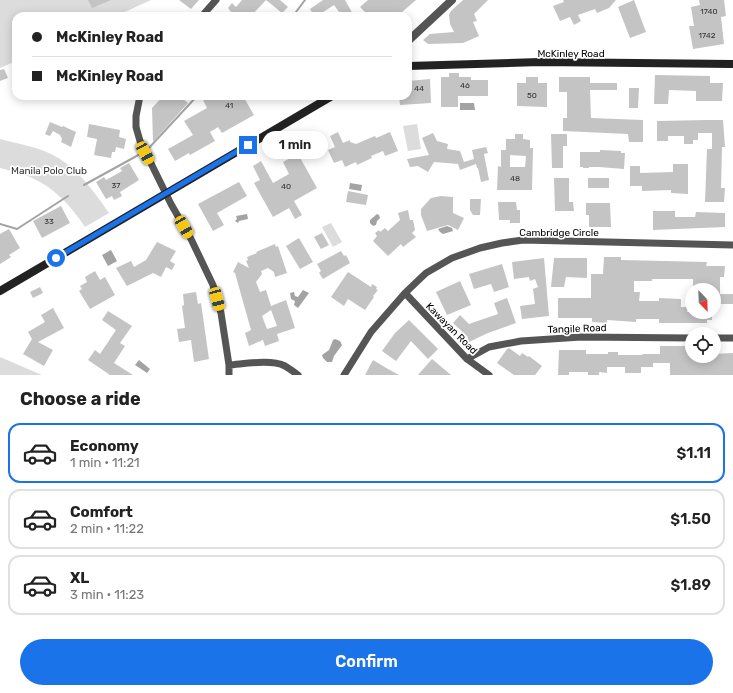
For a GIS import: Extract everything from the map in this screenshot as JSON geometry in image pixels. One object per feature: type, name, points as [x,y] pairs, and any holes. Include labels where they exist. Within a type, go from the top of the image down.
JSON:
[{"type":"main road","name":"McKinley Road","points":[[412,65],[540,62],[733,64]]},
{"type":"main road","points":[[0,291],[325,100]]},
{"type":"street","points":[[206,12],[216,0]]},
{"type":"street","points":[[412,37],[452,0]]},
{"type":"street","points":[[139,100],[136,116],[136,127],[140,141],[191,238],[213,285],[221,313],[229,365],[229,375]]},
{"type":"street","name":"Cambridge Circle","points":[[344,375],[371,332],[405,293],[426,273],[452,258],[480,248],[524,240],[733,244]]},
{"type":"street","name":"Kawayan Road","points":[[405,293],[467,359],[488,375]]},
{"type":"street","name":"Tangile Road","points":[[467,359],[489,347],[521,341],[581,337],[685,338]]},
{"type":"street","points":[[721,338],[733,338]]},
{"type":"street","points":[[229,365],[279,364],[285,366],[298,375]]},
{"type":"green space","points":[[0,0],[151,0],[125,12],[12,12],[12,63],[0,68]]},
{"type":"green space","points":[[417,124],[421,149],[408,151],[403,126]]},
{"type":"green space","name":"Manila Polo Club","points":[[0,139],[39,149],[60,159],[83,179],[109,213],[85,227],[68,205],[47,186],[27,176],[0,168]]},
{"type":"green space","points":[[331,223],[342,242],[333,247],[322,227]]},
{"type":"green space","points":[[0,357],[42,375],[0,375]]},
{"type":"shaded area","points":[[460,103],[474,103],[475,110],[460,110]]},
{"type":"shaded area","points":[[350,183],[362,185],[361,191],[349,189]]},
{"type":"shaded area","points":[[247,214],[248,219],[239,221],[238,223],[235,221],[237,219],[236,216]]},
{"type":"shaded area","points":[[377,214],[380,218],[376,225],[373,226],[370,223],[370,220]]},
{"type":"shaded area","points":[[447,226],[452,228],[453,231],[443,234],[438,229]]},
{"type":"shaded area","points":[[111,250],[117,261],[108,266],[102,255]]},
{"type":"shaded area","points":[[303,290],[309,293],[298,308],[294,305],[295,301],[291,299],[290,293],[294,292],[295,296],[298,297]]},
{"type":"shaded area","points":[[335,339],[340,341],[342,345],[334,356],[332,362],[327,362],[322,355],[329,350],[333,340]]},
{"type":"shaded area","points":[[139,360],[150,369],[147,373],[135,365]]},
{"type":"building","points":[[88,0],[111,0],[92,8]]},
{"type":"building","points":[[179,0],[199,0],[191,9]]},
{"type":"building","points":[[242,0],[266,0],[255,12],[231,12],[228,8],[232,3],[236,7]]},
{"type":"building","points":[[266,0],[280,0],[288,7],[283,12],[281,12]]},
{"type":"building","points":[[323,0],[345,0],[352,12],[339,12],[334,5],[323,12],[312,12],[310,9]]},
{"type":"building","points":[[368,0],[416,0],[402,12],[365,12],[360,7]]},
{"type":"building","points":[[463,0],[488,0],[474,14],[477,21],[473,22],[479,36],[463,43],[428,44],[423,40],[430,34],[454,32],[450,24],[449,15],[451,11]]},
{"type":"building","points":[[563,0],[616,0],[609,8],[597,13],[595,9],[578,15],[581,21],[574,25],[570,17],[560,21],[553,6],[564,2]]},
{"type":"building","points":[[634,0],[646,32],[630,38],[618,7]]},
{"type":"building","points":[[699,0],[724,0],[726,16],[721,17],[724,44],[693,49],[689,26],[694,26],[691,7],[700,5]]},
{"type":"building","points":[[4,69],[8,78],[0,81],[0,70]]},
{"type":"building","points":[[449,73],[459,73],[459,77],[471,77],[471,80],[488,80],[488,96],[458,96],[458,107],[441,107],[441,77],[449,77]]},
{"type":"building","points":[[655,75],[710,76],[710,83],[723,83],[722,101],[696,101],[696,91],[669,90],[668,104],[654,104]]},
{"type":"building","points":[[526,77],[538,77],[538,83],[547,83],[547,107],[517,106],[517,83],[526,83]]},
{"type":"building","points":[[559,77],[590,77],[590,83],[617,83],[617,90],[590,90],[591,118],[643,120],[643,142],[629,142],[628,134],[563,131],[563,118],[567,118],[567,92],[559,92]]},
{"type":"building","points":[[430,79],[431,103],[400,105],[399,100],[412,100],[412,81]]},
{"type":"building","points":[[629,88],[639,88],[638,108],[629,108]]},
{"type":"building","points":[[159,100],[184,100],[188,103],[153,142],[152,108]]},
{"type":"building","points":[[203,100],[245,100],[254,115],[222,133],[218,127],[210,132],[215,141],[190,155],[189,153],[175,161],[168,149],[193,135],[184,121],[207,108]]},
{"type":"building","points":[[723,120],[725,147],[722,147],[721,188],[725,188],[724,202],[705,202],[707,149],[712,149],[712,133],[698,133],[698,140],[693,140],[693,144],[684,144],[684,136],[668,136],[668,141],[657,141],[657,121]]},
{"type":"building","points":[[50,122],[76,132],[71,147],[61,142],[62,139],[60,135],[53,131],[50,136],[45,134]]},
{"type":"building","points":[[89,124],[120,130],[119,137],[126,139],[124,149],[116,147],[115,152],[112,152],[111,158],[94,155],[97,139],[87,137]]},
{"type":"building","points":[[338,132],[343,143],[350,140],[350,142],[356,144],[375,136],[376,138],[390,132],[398,151],[385,156],[383,151],[371,156],[372,158],[357,165],[356,162],[345,167],[342,160],[334,163],[328,150],[335,147],[330,136]]},
{"type":"building","points":[[433,133],[437,141],[448,144],[447,149],[460,151],[464,162],[474,159],[472,150],[486,147],[488,153],[484,154],[489,180],[481,182],[476,164],[460,170],[458,164],[434,162],[428,172],[418,166],[410,167],[407,159],[429,155],[422,138]]},
{"type":"building","points":[[515,134],[523,134],[523,139],[530,140],[530,148],[533,148],[532,190],[497,190],[498,166],[501,167],[501,150],[506,150],[506,139],[515,139]],"holes":[[[510,155],[526,156],[525,167],[510,167]]]},
{"type":"building","points":[[551,134],[567,134],[567,146],[563,146],[563,168],[552,168]]},
{"type":"building","points":[[600,150],[621,151],[621,153],[625,153],[624,169],[580,167],[580,152],[600,152]]},
{"type":"building","points":[[298,154],[317,188],[294,201],[302,215],[295,219],[289,208],[273,217],[254,183],[260,180],[253,166],[261,161],[273,183],[289,174],[283,162]]},
{"type":"building","points":[[129,163],[139,180],[120,192],[122,196],[114,200],[112,196],[106,199],[96,182],[104,177],[106,180],[122,171],[120,168]]},
{"type":"building","points":[[673,164],[688,164],[688,194],[671,193],[671,190],[642,191],[642,186],[630,186],[630,166],[640,166],[640,173],[673,172]]},
{"type":"building","points":[[554,178],[569,178],[569,202],[573,202],[574,211],[555,211]]},
{"type":"building","points":[[588,178],[609,178],[609,188],[588,188]]},
{"type":"building","points":[[239,182],[247,196],[217,213],[224,225],[213,231],[198,204]]},
{"type":"building","points":[[348,191],[368,195],[366,205],[346,202]]},
{"type":"building","points":[[441,196],[453,197],[453,213],[464,218],[458,230],[448,225],[427,231],[421,215],[421,209],[431,198]]},
{"type":"building","points":[[470,199],[481,199],[480,215],[473,215],[470,210]]},
{"type":"building","points":[[498,202],[516,202],[517,210],[520,210],[520,223],[510,223],[510,220],[499,220]]},
{"type":"building","points":[[586,203],[610,203],[611,227],[589,227],[589,215],[586,215]]},
{"type":"building","points":[[61,206],[70,223],[42,238],[33,221]]},
{"type":"building","points":[[408,210],[410,220],[413,220],[415,230],[412,233],[416,237],[403,247],[401,244],[388,256],[373,241],[377,236],[375,233],[379,230],[380,232],[385,228],[388,231],[400,220],[398,213]]},
{"type":"building","points":[[653,211],[675,211],[675,217],[695,217],[696,212],[725,213],[725,227],[653,230]]},
{"type":"building","points":[[9,229],[20,248],[9,255],[11,257],[0,264],[0,234]]},
{"type":"building","points":[[322,233],[329,245],[321,249],[314,237]]},
{"type":"building","points":[[299,238],[313,262],[300,269],[286,246]]},
{"type":"building","points":[[157,242],[176,251],[170,261],[175,264],[172,270],[166,267],[161,277],[153,273],[127,286],[116,268],[131,261],[134,267],[146,260]]},
{"type":"building","points":[[275,244],[276,247],[278,246],[287,273],[275,277],[274,272],[268,268],[261,271],[262,274],[256,282],[260,292],[266,290],[271,306],[286,300],[295,328],[277,334],[279,341],[265,346],[263,340],[249,346],[245,333],[251,330],[235,273],[233,272],[238,262],[249,268],[246,261],[248,260],[247,257],[257,253],[256,252]],"holes":[[[271,310],[277,326],[267,329],[262,316]]]},
{"type":"building","points":[[341,251],[344,256],[346,255],[350,263],[323,279],[319,273],[321,271],[317,264]]},
{"type":"building","points":[[604,257],[621,257],[621,260],[707,262],[706,266],[725,266],[724,277],[720,277],[720,283],[693,283],[693,279],[652,279],[652,281],[634,281],[634,292],[640,292],[639,301],[659,301],[659,298],[681,299],[681,307],[685,307],[685,319],[712,319],[707,320],[707,323],[659,323],[659,319],[636,319],[636,322],[607,320],[607,323],[592,322],[592,318],[558,318],[558,298],[591,298],[591,274],[603,274]]},
{"type":"building","points":[[544,258],[549,316],[522,319],[520,306],[535,304],[533,289],[538,287],[535,279],[530,281],[529,277],[514,279],[512,262]]},
{"type":"building","points":[[554,258],[587,258],[587,278],[566,277],[564,287],[551,287]]},
{"type":"building","points":[[502,264],[509,287],[494,292],[491,284],[474,289],[469,274]]},
{"type":"building","points":[[95,271],[100,280],[105,277],[115,295],[90,309],[79,291],[82,289],[80,286],[87,282],[85,277]]},
{"type":"building","points":[[348,272],[371,287],[372,284],[377,287],[376,289],[378,290],[365,310],[348,299],[344,306],[331,297]]},
{"type":"building","points":[[460,281],[471,305],[447,315],[436,292]]},
{"type":"building","points":[[40,287],[43,293],[33,298],[30,292]]},
{"type":"building","points":[[196,292],[198,304],[201,303],[209,359],[194,362],[191,340],[179,342],[177,329],[185,328],[182,306],[184,305],[183,294]]},
{"type":"building","points":[[721,294],[733,294],[733,304],[721,304]]},
{"type":"building","points":[[507,298],[516,323],[488,333],[469,342],[467,336],[453,323],[460,315],[469,324],[498,314],[494,303]]},
{"type":"building","points":[[53,308],[64,328],[38,342],[53,350],[44,366],[23,354],[32,339],[28,332],[45,322],[41,315]]},
{"type":"building","points":[[108,311],[132,326],[120,343],[125,346],[114,363],[133,375],[110,375],[88,360],[95,350],[100,354],[116,330],[102,320]]},
{"type":"building","points":[[409,320],[438,349],[428,359],[411,341],[396,361],[382,351],[395,333]]},
{"type":"building","points":[[660,346],[685,346],[685,363],[721,363],[721,354],[733,353],[733,375],[670,375],[670,363],[653,363],[653,367],[641,367],[641,373],[625,373],[625,367],[607,367],[607,373],[599,372],[599,375],[588,375],[588,372],[569,372],[569,375],[558,375],[559,350],[586,350],[586,354],[608,354],[608,352],[618,352],[618,355],[660,354]]},
{"type":"building","points":[[509,348],[520,356],[522,353],[528,357],[529,356],[542,366],[535,375],[514,375],[497,363]]},
{"type":"building","points":[[432,359],[451,375],[418,375]]},
{"type":"building","points":[[373,360],[388,369],[399,375],[365,375]]},
{"type":"waterway","points":[[296,12],[305,0]]},
{"type":"waterway","points":[[148,149],[193,100]]},
{"type":"waterway","points":[[84,185],[142,153]]},
{"type":"waterway","points":[[0,224],[17,229],[68,196]]},
{"type":"route","points":[[56,258],[248,145]]}]
